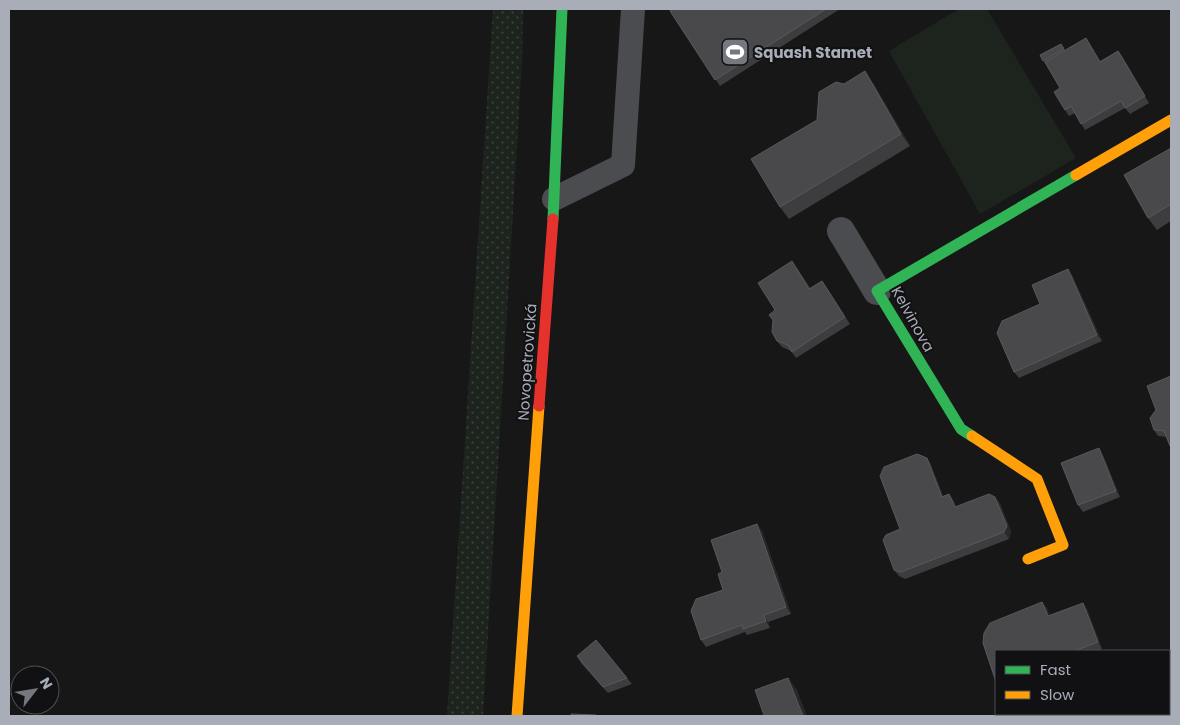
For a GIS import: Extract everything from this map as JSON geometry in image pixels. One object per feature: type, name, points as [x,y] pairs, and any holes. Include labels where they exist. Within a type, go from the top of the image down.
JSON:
[{"type":"main road","name":"Novopetrovická","points":[[517,716],[554,199],[562,72],[562,9]]},
{"type":"main road","name":"Kelvinova","points":[[1028,559],[1064,545],[1037,479],[961,429],[877,291],[1171,120]]},
{"type":"street","points":[[841,231],[877,291]]},
{"type":"lane","points":[[554,199],[623,165],[633,9]]},
{"type":"shaded area","points":[[493,9],[523,9],[522,60],[483,716],[447,716]]},
{"type":"shaded area","points":[[959,9],[987,9],[1076,158],[980,214],[889,51]]},
{"type":"building","name":"Squash Stamet","points":[[673,9],[826,9],[715,80],[670,11]]},
{"type":"building","points":[[1086,38],[1100,62],[1118,51],[1145,96],[1125,108],[1121,101],[1081,124],[1071,106],[1065,110],[1054,92],[1060,88],[1045,62]]},
{"type":"building","points":[[1061,44],[1064,49],[1043,61],[1040,55]]},
{"type":"building","points":[[865,71],[901,134],[780,207],[751,159],[817,120],[819,92],[836,82],[844,84]]},
{"type":"building","points":[[1171,148],[1171,204],[1148,218],[1124,175]]},
{"type":"building","points":[[792,261],[809,289],[822,281],[845,317],[792,352],[788,345],[777,341],[772,332],[773,320],[769,315],[775,310],[758,283]]},
{"type":"building","points":[[1068,269],[1097,335],[1014,372],[997,333],[1002,321],[1040,304],[1032,285]]},
{"type":"building","points":[[1171,376],[1170,446],[1164,431],[1154,430],[1150,418],[1156,410],[1147,386]]},
{"type":"building","points":[[1099,448],[1116,491],[1078,505],[1061,463]]},
{"type":"building","points":[[917,454],[927,458],[942,497],[949,494],[955,507],[989,494],[995,497],[1007,526],[1004,532],[901,572],[894,570],[883,540],[886,535],[900,529],[880,476],[884,467]]},
{"type":"building","points":[[757,524],[786,607],[764,615],[766,621],[743,629],[742,625],[701,640],[691,611],[696,599],[723,590],[718,574],[722,572],[711,540]]},
{"type":"building","points":[[1042,602],[1048,616],[1083,603],[1098,642],[1077,650],[995,650],[995,679],[983,643],[984,633],[990,623]]},
{"type":"building","points":[[596,640],[627,678],[603,687],[577,656]]},
{"type":"building","points":[[788,678],[803,716],[760,716],[764,715],[755,690]]},
{"type":"building","points":[[1170,685],[1171,716],[1109,716],[1170,715]]},
{"type":"building","points":[[571,714],[596,715],[596,716],[571,716]]},
{"type":"traffic: fast","points":[[553,219],[562,9]]},
{"type":"traffic: fast","points":[[972,436],[961,429],[877,291],[1076,175]]},
{"type":"traffic: slow","points":[[1076,175],[1171,120]]},
{"type":"traffic: slow","points":[[517,716],[539,406]]},
{"type":"traffic: slow","points":[[972,436],[1037,479],[1063,545],[1028,559]]},
{"type":"traffic: jam","points":[[539,406],[553,219]]},
{"type":"place","name":"Squash Stamet","points":[[735,52]]}]
